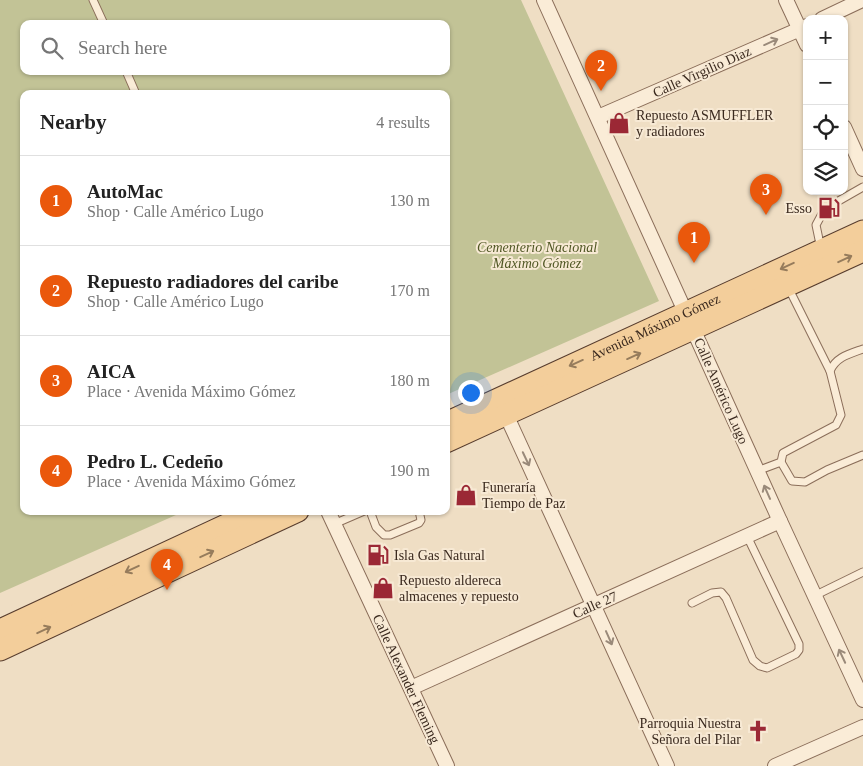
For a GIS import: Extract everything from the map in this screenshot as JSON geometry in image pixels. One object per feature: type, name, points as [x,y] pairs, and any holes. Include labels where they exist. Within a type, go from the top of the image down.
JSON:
[{"type":"main road","name":"Avenida Máximo Gómez","points":[[450,440],[502,407],[690,321],[821,251],[863,231]]},
{"type":"main road","name":"Avenida Máximo Gómez","points":[[690,321],[787,286],[863,250]]},
{"type":"main road","name":"Avenida Máximo Gómez","points":[[450,422],[502,407]]},
{"type":"main road","points":[[0,630],[247,515]]},
{"type":"main road","points":[[0,650],[289,515]]},
{"type":"street","name":"Calle Américo Lugo","points":[[544,0],[863,700]]},
{"type":"street","points":[[786,0],[803,27]]},
{"type":"street","points":[[830,15],[862,0]]},
{"type":"street","name":"Calle Virgilio Diaz","points":[[598,117],[803,27]]},
{"type":"street","points":[[848,137],[863,169]]},
{"type":"street","points":[[502,407],[667,766]]},
{"type":"street","name":"Calle Alexander Fleming","points":[[331,518],[446,766]]},
{"type":"street","name":"Calle 27","points":[[410,688],[780,521]]},
{"type":"street","points":[[775,766],[863,727]]},
{"type":"lane","points":[[93,0],[102,20]]},
{"type":"lane","points":[[128,75],[134,90]]},
{"type":"lane","points":[[835,203],[863,187]]},
{"type":"lane","points":[[821,251],[816,225],[824,212]]},
{"type":"lane","points":[[758,471],[780,462],[783,453],[836,425],[841,415],[830,371],[787,286]]},
{"type":"lane","points":[[830,371],[834,362],[863,349]]},
{"type":"lane","points":[[780,462],[792,482],[805,482],[827,470],[863,455]]},
{"type":"lane","points":[[331,518],[345,515]]},
{"type":"lane","points":[[372,515],[376,527],[384,535],[390,535],[419,522],[421,520],[420,515]]},
{"type":"lane","points":[[692,602],[712,593],[721,592],[726,598],[753,660],[760,666],[767,668],[796,654],[799,650],[799,644],[747,536]]},
{"type":"lane","points":[[814,596],[863,572]]},
{"type":"green space","name":"Cementerio Nacional Máximo Gómez","points":[[0,0],[521,0],[659,301],[450,393],[450,90],[20,90],[20,515],[176,515],[0,593]]},
{"type":"place","name":"Repuesto radiadores del caribe","points":[[601,91]]},
{"type":"place","name":"Repuesto ASMUFFLER y radiadores","points":[[619,123]]},
{"type":"place","name":"Esso","points":[[829,208]]},
{"type":"place","name":"AICA","points":[[766,215]]},
{"type":"place","name":"AutoMac","points":[[694,263]]},
{"type":"place","name":"Funeraría Tiempo de Paz","points":[[466,495]]},
{"type":"place","name":"Isla Gas Natural","points":[[378,555]]},
{"type":"place","name":"Repuesto aldereca almacenes y repuesto","points":[[383,588]]},
{"type":"place","name":"Pedro L. Cedeño","points":[[167,590]]},
{"type":"place","name":"Parroquia Nuestra Señora del Pilar","points":[[758,731]]}]
